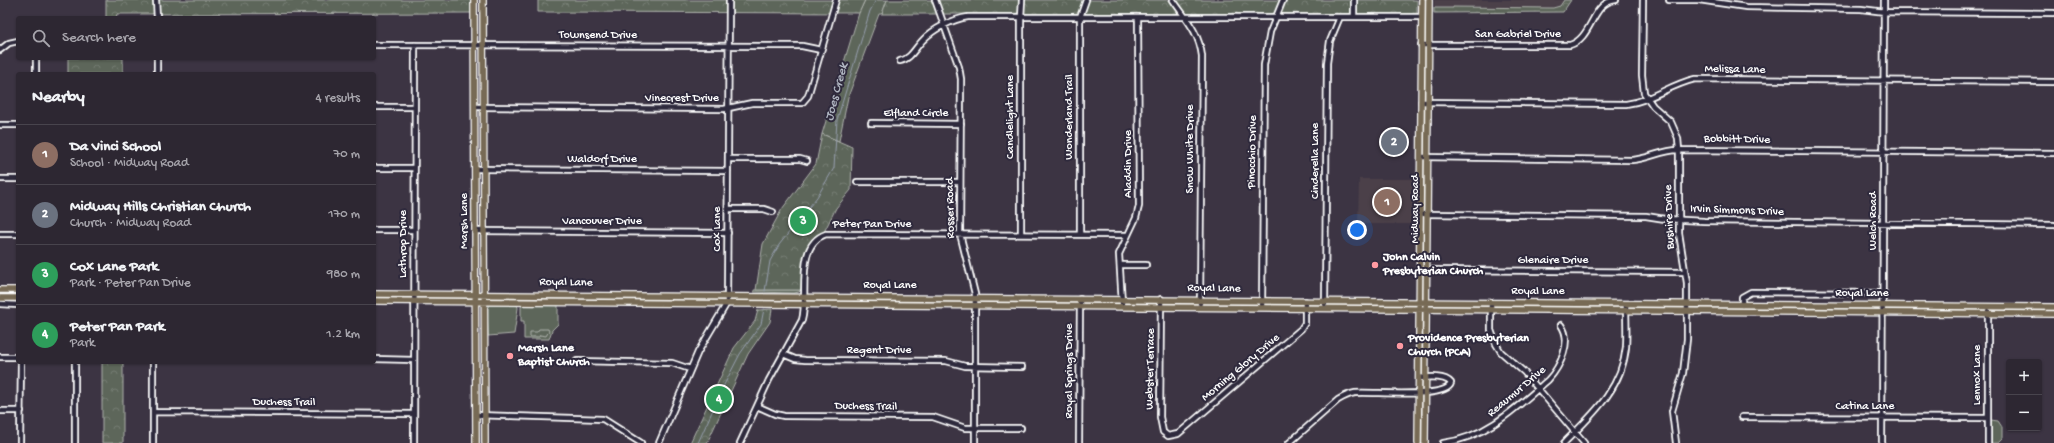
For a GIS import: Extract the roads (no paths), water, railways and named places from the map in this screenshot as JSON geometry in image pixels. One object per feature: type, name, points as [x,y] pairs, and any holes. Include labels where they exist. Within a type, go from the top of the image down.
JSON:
[{"type":"main road","name":"Marsh Lane","points":[[474,0],[476,107],[476,443]]},
{"type":"main road","name":"Marsh Lane","points":[[483,0],[485,443]]},
{"type":"main road","name":"Midway Road","points":[[1418,443],[1422,0]]},
{"type":"main road","name":"Midway Road","points":[[1425,443],[1428,157],[1427,102],[1430,0]]},
{"type":"main road","points":[[0,290],[16,290]]},
{"type":"main road","name":"Royal Lane","points":[[376,294],[485,293],[669,296],[727,295],[1122,298],[1305,301],[1365,300],[1491,303],[2054,307]]},
{"type":"main road","points":[[573,302],[574,294]]},
{"type":"main road","points":[[668,303],[669,296]]},
{"type":"main road","points":[[0,298],[16,298]]},
{"type":"main road","points":[[1365,300],[1365,308]]},
{"type":"main road","name":"Royal Lane","points":[[376,302],[485,301],[1162,306],[1884,314],[2054,314]]},
{"type":"main road","points":[[1742,305],[1742,312]]},
{"type":"main road","points":[[476,379],[485,379]]},
{"type":"street","points":[[156,0],[157,16]]},
{"type":"street","name":"Cox Lane","points":[[659,443],[690,368],[727,303],[729,0]]},
{"type":"street","name":"Vinecrest Drive","points":[[476,107],[729,108],[752,103],[802,103],[808,96],[836,0]]},
{"type":"street","name":"Rosser Road","points":[[935,0],[959,67],[961,124],[960,234],[975,298],[975,443]]},
{"type":"street","name":"Candlelight Lane","points":[[1021,234],[1022,0]]},
{"type":"street","name":"Wonderland Trail","points":[[1080,234],[1080,17],[1086,0]]},
{"type":"street","name":"Snow White Drive","points":[[1173,0],[1198,36],[1202,56],[1200,307]]},
{"type":"street","name":"Pinocchio Drive","points":[[1262,307],[1264,65],[1267,41],[1283,0]]},
{"type":"street","points":[[1354,0],[1354,17]]},
{"type":"street","name":"San Gabriel Drive","points":[[1421,45],[1570,45],[1582,38],[1603,5],[1616,0]]},
{"type":"street","points":[[1643,0],[1643,86],[1647,99]]},
{"type":"street","points":[[1669,0],[1699,0],[1752,7],[1861,9],[1885,12],[2054,13]]},
{"type":"street","name":"Welch Road","points":[[1882,443],[1884,314],[1884,0]]},
{"type":"street","points":[[900,61],[908,58],[929,35],[961,18],[1421,16]]},
{"type":"street","name":"Aladdin Drive","points":[[1123,306],[1119,254],[1136,218],[1139,206],[1138,17]]},
{"type":"street","name":"Cinderella Lane","points":[[1325,308],[1327,63],[1330,41],[1340,17]]},
{"type":"street","points":[[0,50],[9,43],[16,41]]},
{"type":"street","name":"Lathrop Drive","points":[[414,443],[415,44]]},
{"type":"street","name":"Townsend Drive","points":[[376,45],[802,46],[821,50]]},
{"type":"street","points":[[36,60],[36,72]]},
{"type":"street","points":[[157,60],[157,72]]},
{"type":"street","name":"Melissa Lane","points":[[1421,102],[1626,104],[1647,99],[1671,86],[1695,79],[2054,82]]},
{"type":"street","name":"Bushire Drive","points":[[1647,99],[1671,122],[1678,138],[1679,244],[1685,272],[1687,312],[1686,360],[1672,411],[1676,443]]},
{"type":"street","points":[[376,107],[414,107]]},
{"type":"street","name":"Elfland Circle","points":[[871,123],[961,124]]},
{"type":"street","points":[[0,125],[16,125]]},
{"type":"street","name":"Bobbitt Drive","points":[[1420,157],[1632,160],[1647,158],[1670,150],[2054,153]]},
{"type":"street","points":[[728,159],[800,159],[807,161]]},
{"type":"street","points":[[376,168],[414,168]]},
{"type":"street","name":"Waldorf Drive","points":[[476,169],[728,171]]},
{"type":"street","points":[[0,179],[16,179]]},
{"type":"street","points":[[857,182],[960,182]]},
{"type":"street","points":[[728,209],[764,209],[773,212]]},
{"type":"street","name":"Irvin Simmons Drive","points":[[1420,214],[1646,216],[1678,220],[1884,224],[2054,225]]},
{"type":"street","points":[[376,230],[414,230]]},
{"type":"street","name":"Vancouver Drive","points":[[476,231],[728,233]]},
{"type":"street","points":[[0,234],[16,234]]},
{"type":"street","name":"Peter Pan Drive","points":[[740,443],[783,354],[802,320],[805,296],[806,261],[814,242],[822,236],[960,234],[1127,235]]},
{"type":"street","points":[[1120,265],[1146,265]]},
{"type":"street","name":"Glenaire Drive","points":[[1420,270],[1685,272]]},
{"type":"street","points":[[1742,305],[1742,297],[1751,292],[1884,293]]},
{"type":"street","name":"Royal Springs Drive","points":[[1080,298],[1080,443]]},
{"type":"street","name":"Webster Terrace","points":[[1161,299],[1160,417],[1163,432],[1168,436]]},
{"type":"street","name":"Morning Glory Drive","points":[[1168,436],[1178,434],[1301,329],[1305,324],[1305,301]]},
{"type":"street","points":[[1491,303],[1491,330],[1496,344],[1501,352],[1524,372],[1584,443]]},
{"type":"street","points":[[0,304],[16,305]]},
{"type":"street","points":[[1564,443],[1600,407],[1610,394],[1620,372],[1626,348],[1626,304]]},
{"type":"street","name":"Lennox Lane","points":[[1988,306],[1988,443]]},
{"type":"street","name":"Reaumur Drive","points":[[1443,443],[1464,439],[1496,423],[1538,390],[1555,373],[1563,357],[1566,334],[1561,325]]},
{"type":"street","name":"Regent Drive","points":[[783,354],[795,360],[946,361],[959,365],[975,367],[1022,366]]},
{"type":"street","points":[[0,357],[16,357]]},
{"type":"street","points":[[376,359],[414,360]]},
{"type":"street","points":[[577,361],[672,362],[690,368]]},
{"type":"street","points":[[20,443],[21,364]]},
{"type":"street","points":[[75,364],[75,443]]},
{"type":"street","points":[[153,364],[153,443]]},
{"type":"street","points":[[1289,443],[1338,400],[1346,396],[1355,393],[1426,392],[1448,388],[1450,383],[1447,380],[1419,378]]},
{"type":"street","name":"Duchess Trail","points":[[757,406],[784,416],[933,417],[960,427],[1021,428]]},
{"type":"street","points":[[0,411],[21,412]]},
{"type":"street","name":"Duchess Trail","points":[[153,412],[414,414]]},
{"type":"street","points":[[476,415],[520,418],[603,419],[641,443]]},
{"type":"street","name":"Catina Lane","points":[[1742,417],[1988,418]]},
{"type":"waterway","name":"Joes Creek","points":[[765,291],[770,261],[779,245],[817,197],[834,168],[837,120],[870,11],[876,0]]},
{"type":"waterway","name":"Joes Creek","points":[[698,443],[724,385],[740,354],[761,324],[764,309]]},
{"type":"place","name":"Midway Hills Christian Church","points":[[1394,142]]},
{"type":"place","name":"Da Vinci School","points":[[1387,202]]},
{"type":"place","name":"Cox Lane Park","points":[[803,221]]},
{"type":"place","name":"John Calvin Presbyterian Church","points":[[1375,265]]},
{"type":"place","name":"Providence Presbyterian Church (PCA)","points":[[1400,346]]},
{"type":"place","name":"Marsh Lane Baptist Church","points":[[510,356]]},
{"type":"place","name":"Peter Pan Park","points":[[719,399]]}]
